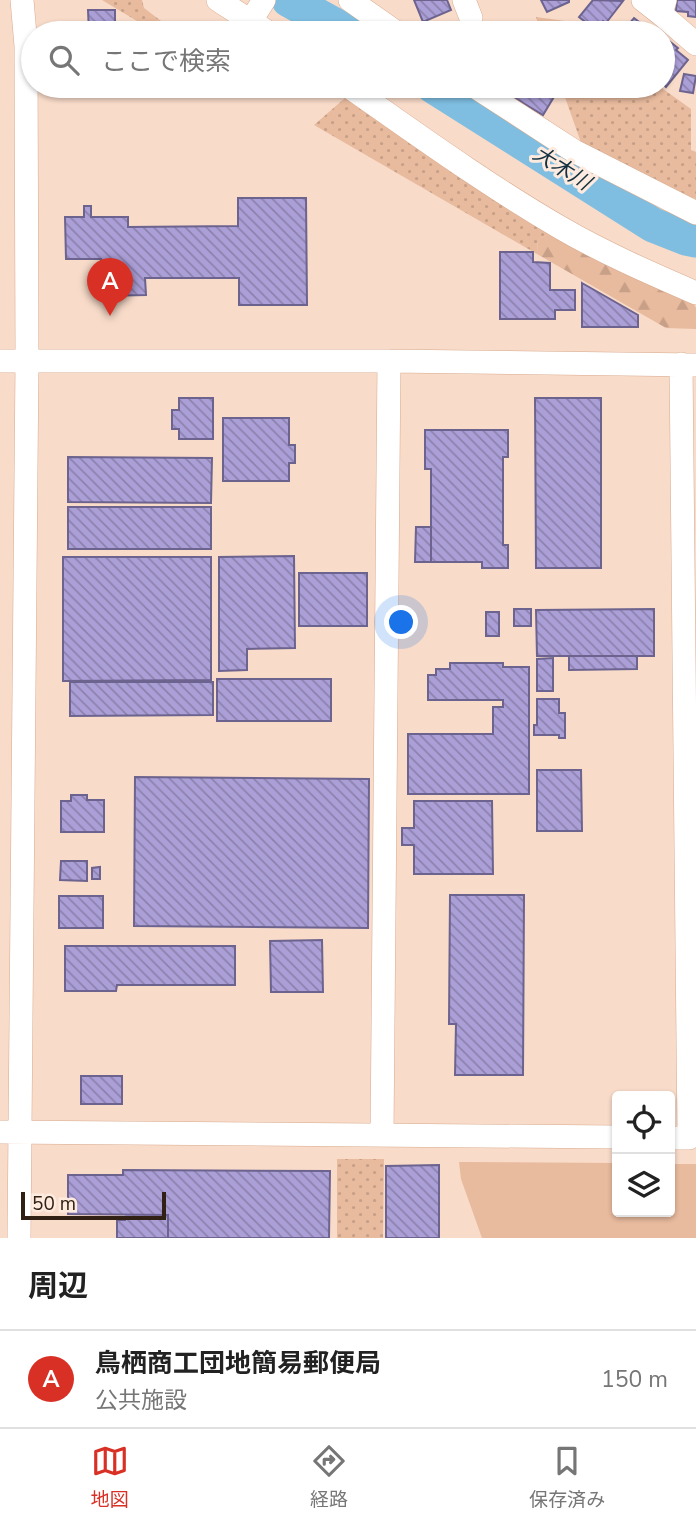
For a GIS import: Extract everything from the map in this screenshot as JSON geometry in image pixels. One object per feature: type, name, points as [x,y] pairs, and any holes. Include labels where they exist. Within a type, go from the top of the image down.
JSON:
[{"type":"street","points":[[22,0],[24,21]]},
{"type":"street","points":[[218,0],[259,17]]},
{"type":"street","points":[[350,0],[380,21]]},
{"type":"street","points":[[643,0],[663,7],[696,44]]},
{"type":"street","points":[[19,1238],[10,1132],[26,362],[26,98]]},
{"type":"street","points":[[365,98],[472,173],[562,229],[656,276],[696,292]]},
{"type":"street","points":[[492,98],[573,151],[696,213]]},
{"type":"street","points":[[0,361],[689,364],[689,1138],[675,1138]]},
{"type":"street","points":[[382,1135],[389,361]]},
{"type":"street","points":[[10,1132],[612,1137]]},
{"type":"green space","points":[[102,0],[142,0],[144,8],[161,21],[137,21]]},
{"type":"green space","points":[[536,17],[565,21],[537,21]]},
{"type":"green space","points":[[345,98],[552,233],[538,239],[537,254],[314,125]]},
{"type":"green space","points":[[565,98],[675,98],[691,109],[691,150],[696,152],[696,199],[672,192],[584,151]]},
{"type":"green space","points":[[552,233],[694,304],[696,329],[666,328],[537,254],[538,239]]},
{"type":"green space","points":[[337,1159],[384,1159],[383,1238],[337,1238]]},
{"type":"green space","points":[[459,1162],[612,1163],[612,1217],[675,1217],[675,1164],[696,1164],[696,1238],[482,1238],[461,1179]]},
{"type":"building","points":[[414,0],[447,0],[451,10],[423,21]]},
{"type":"building","points":[[541,0],[569,0],[569,2],[547,12]]},
{"type":"building","points":[[593,0],[623,1],[608,21],[584,21],[579,17]]},
{"type":"building","points":[[677,0],[696,0],[696,17],[688,16],[688,12],[676,11]]},
{"type":"building","points":[[88,10],[115,10],[115,21],[88,21]]},
{"type":"building","points":[[675,46],[678,48],[676,50],[688,60],[675,76]]},
{"type":"building","points":[[684,74],[696,76],[693,93],[680,91]]},
{"type":"building","points":[[515,98],[553,98],[543,115]]},
{"type":"building","points":[[238,198],[306,198],[307,305],[239,305],[239,278],[145,278],[146,295],[101,296],[101,259],[66,259],[65,217],[84,217],[84,206],[91,206],[91,217],[128,217],[128,227],[238,226]]},
{"type":"building","points":[[500,252],[533,252],[533,262],[550,263],[550,290],[575,290],[575,310],[555,310],[555,319],[500,319]]},
{"type":"building","points":[[582,283],[638,315],[638,327],[582,327]]},
{"type":"building","points":[[179,398],[213,398],[213,439],[179,439],[179,429],[172,429],[172,410],[179,410]]},
{"type":"building","points":[[535,398],[601,398],[601,568],[536,568]]},
{"type":"building","points":[[223,418],[289,418],[289,445],[295,445],[295,463],[289,463],[289,481],[223,481]]},
{"type":"building","points":[[425,430],[508,430],[508,457],[503,457],[503,545],[508,545],[508,568],[482,568],[482,562],[431,562],[431,469],[425,469]]},
{"type":"building","points":[[68,457],[212,458],[211,503],[68,502]]},
{"type":"building","points":[[68,507],[211,507],[211,549],[68,549]]},
{"type":"building","points":[[416,527],[431,527],[431,562],[415,562]]},
{"type":"building","points":[[294,556],[295,648],[247,649],[247,670],[219,671],[219,557]]},
{"type":"building","points":[[63,557],[211,557],[211,680],[63,681]]},
{"type":"building","points":[[299,573],[367,573],[367,626],[299,626]]},
{"type":"building","points":[[514,609],[531,609],[531,626],[514,626]]},
{"type":"building","points":[[654,609],[654,656],[537,656],[536,610]]},
{"type":"building","points":[[486,612],[499,612],[499,636],[486,636]]},
{"type":"building","points":[[569,656],[637,656],[637,669],[569,670]]},
{"type":"building","points":[[553,658],[553,691],[537,691],[537,659]]},
{"type":"building","points":[[450,663],[503,663],[503,667],[529,667],[529,794],[408,794],[408,734],[493,734],[493,707],[503,707],[503,700],[428,700],[428,675],[436,675],[436,669],[450,669]]},
{"type":"building","points":[[217,679],[331,679],[331,721],[217,721]]},
{"type":"building","points":[[70,682],[213,682],[213,715],[70,716]]},
{"type":"building","points":[[537,699],[559,699],[559,713],[565,713],[565,738],[559,738],[559,735],[534,735],[534,725],[537,725]]},
{"type":"building","points":[[537,770],[581,770],[582,831],[537,831]]},
{"type":"building","points":[[135,777],[369,779],[368,928],[134,926]]},
{"type":"building","points":[[71,795],[87,795],[87,800],[104,800],[104,832],[61,832],[61,801],[71,801]]},
{"type":"building","points":[[414,801],[492,801],[493,874],[414,874],[414,845],[402,845],[402,828],[414,828]]},
{"type":"building","points":[[61,861],[87,861],[87,881],[60,880]]},
{"type":"building","points":[[100,867],[100,879],[92,879],[92,868]]},
{"type":"building","points":[[450,895],[524,895],[523,1075],[455,1075],[456,1024],[449,1024]]},
{"type":"building","points":[[59,896],[103,896],[103,928],[59,928]]},
{"type":"building","points":[[322,940],[323,992],[271,992],[270,941]]},
{"type":"building","points":[[65,946],[235,946],[235,985],[117,985],[116,991],[65,991]]},
{"type":"building","points":[[81,1076],[122,1076],[122,1104],[81,1104]]},
{"type":"building","points":[[439,1165],[439,1238],[386,1238],[386,1166]]},
{"type":"building","points":[[123,1170],[330,1171],[329,1238],[168,1238],[168,1215],[68,1214],[68,1175],[123,1175]]},
{"type":"building","points":[[125,1215],[168,1215],[168,1238],[117,1238],[117,1220],[125,1220]]},
{"type":"waterway","name":"大木川","points":[[289,0],[327,21]]},
{"type":"waterway","name":"大木川","points":[[452,98],[653,225],[696,240]]},
{"type":"place","name":"鳥栖商工団地簡易郵便局","points":[[110,316]]}]
